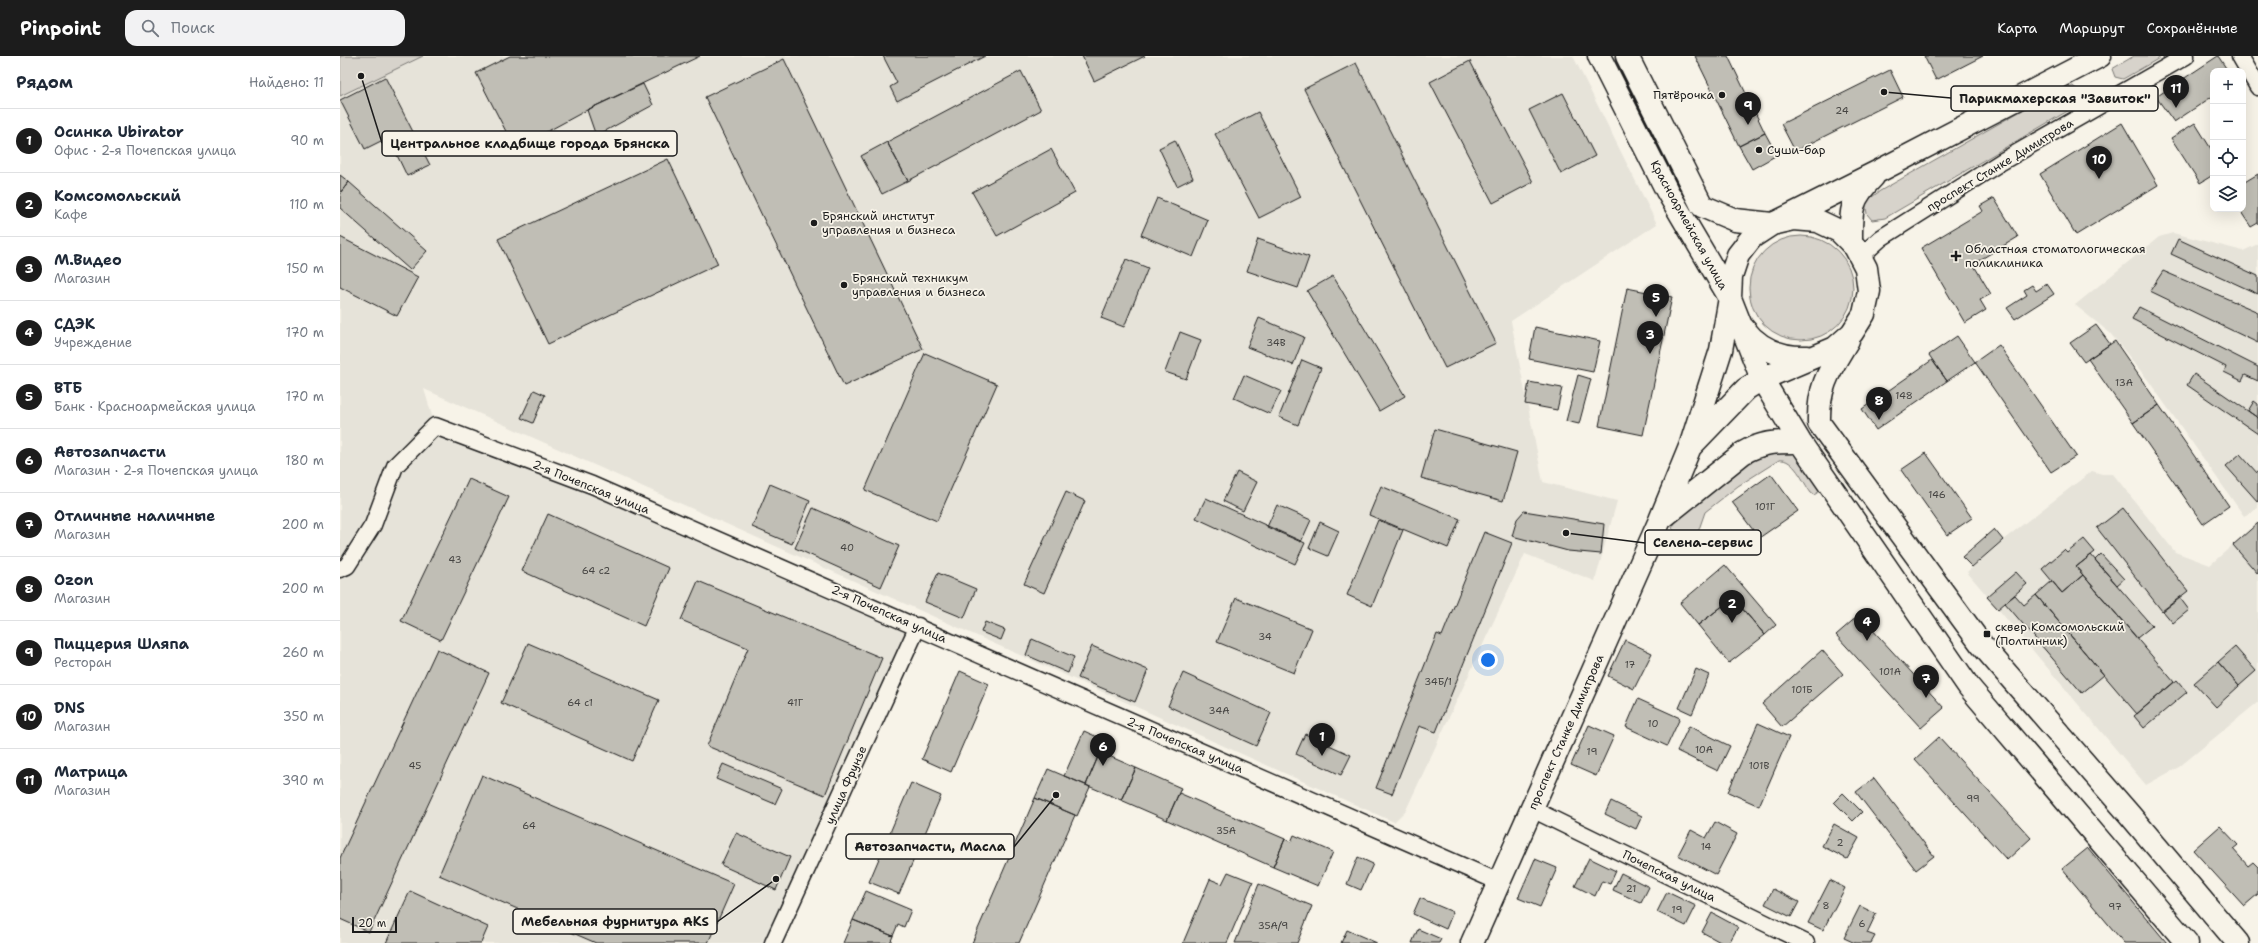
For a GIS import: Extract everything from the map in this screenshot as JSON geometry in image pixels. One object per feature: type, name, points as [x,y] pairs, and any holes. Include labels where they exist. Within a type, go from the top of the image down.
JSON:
[{"type":"main road","name":"Красноармейская улица","points":[[1599,56],[1667,191],[1730,298],[1721,350],[1690,447]]},
{"type":"main road","name":"Красноармейская улица","points":[[1627,56],[1702,206],[1735,220],[1772,224]]},
{"type":"main road","points":[[2100,56],[1879,171],[1772,224],[1752,237],[1738,254],[1731,276],[1730,298],[1737,320],[1762,379],[1800,442],[1969,686],[2187,943]]},
{"type":"main road","points":[[1856,250],[1851,210],[1858,192],[1879,171]]},
{"type":"main road","points":[[1772,224],[1794,219],[1818,221],[1839,231],[1856,250],[1866,268],[1869,291],[1864,314],[1827,375],[1818,401],[1819,422],[1981,644],[2134,820],[2238,943]]},
{"type":"main road","points":[[1737,320],[1751,338],[1769,351],[1791,357],[1814,356]]},
{"type":"main road","points":[[1690,447],[1746,389],[1762,379],[1835,348],[1852,334]]},
{"type":"main road","name":"проспект Станке Димитрова","points":[[1660,520],[1747,450],[1767,442],[1800,442]]},
{"type":"main road","name":"проспект Станке Димитрова","points":[[1472,943],[1660,520],[1690,447]]},
{"type":"street","name":"проспект Станке Димитрова","points":[[1856,250],[1881,238],[2001,162],[2186,56]]},
{"type":"street","points":[[2240,56],[2258,86]]},
{"type":"street","name":"2-я Почепская улица","points":[[340,569],[347,566],[373,525],[396,466],[435,426],[592,485],[918,626],[1499,882]]},
{"type":"street","name":"улица Фрунзе","points":[[773,943],[918,626]]},
{"type":"street","name":"Почепская улица","points":[[1532,809],[1806,943]]},
{"type":"shaded area","points":[[340,56],[423,56],[340,96]]},
{"type":"shaded area","points":[[423,56],[1573,56],[1657,224],[1511,321],[1543,482],[1617,501],[1595,581],[1525,554],[1406,810],[1394,822],[424,389],[435,426],[918,626],[773,943],[340,943],[340,96]]},
{"type":"shaded area","points":[[2134,56],[2163,56],[2123,79],[2115,77],[2112,69]]},
{"type":"shaded area","points":[[2073,86],[2080,92],[2082,101],[2071,109],[1885,218],[1872,220],[1867,214],[1865,202],[1880,191],[2042,99]]},
{"type":"shaded area","points":[[2173,233],[2243,251],[2258,244],[2258,508],[2244,516],[2148,380],[2110,333],[2075,305],[2159,237]]},
{"type":"shaded area","points":[[1801,236],[1821,240],[1838,251],[1849,268],[1853,288],[1849,308],[1838,325],[1821,336],[1801,340],[1781,336],[1764,325],[1753,308],[1749,288],[1753,268],[1764,251],[1781,240]]},
{"type":"shaded area","points":[[1774,447],[1802,454],[1820,482],[1820,491],[1814,495],[1811,493],[1794,467],[1784,460],[1779,460],[1738,486],[1705,512],[1697,535],[1692,538],[1679,536],[1672,528],[1691,503],[1704,491],[1731,472]]},
{"type":"shaded area","points":[[2092,471],[2102,474],[2113,474],[2175,552],[2210,565],[2258,523],[2258,702],[2179,767],[2146,785],[1967,572],[2003,540]]},
{"type":"building","points":[[510,56],[700,56],[587,110],[515,149],[476,73]]},
{"type":"building","points":[[883,56],[985,56],[897,101],[890,87],[897,83]]},
{"type":"building","points":[[1082,56],[1145,56],[1094,81]]},
{"type":"building","points":[[1695,56],[1728,56],[1765,133],[1739,146]]},
{"type":"building","points":[[1924,56],[1983,56],[1936,80]]},
{"type":"building","points":[[2218,56],[2226,68],[2210,68],[2210,98],[2174,122],[2156,97]]},
{"type":"building","name":"Брянский институт управления и бизнеса","points":[[784,59],[923,349],[844,386],[705,97]]},
{"type":"building","points":[[1470,61],[1533,182],[1493,203],[1430,82]]},
{"type":"building","points":[[1356,63],[1496,343],[1445,368],[1304,89]]},
{"type":"building","points":[[1890,70],[1903,97],[1795,151],[1781,124]]},
{"type":"building","points":[[1021,71],[1041,110],[908,181],[887,142]]},
{"type":"building","points":[[385,77],[430,165],[407,176],[395,151],[387,154],[381,141],[365,149],[340,100]]},
{"type":"building","points":[[643,84],[653,105],[596,136],[587,110]]},
{"type":"building","points":[[1563,93],[1595,156],[1561,174],[1529,110]]},
{"type":"building","points":[[1258,112],[1301,197],[1259,218],[1215,134]]},
{"type":"building","points":[[2122,123],[2158,185],[2076,235],[2040,174]]},
{"type":"building","points":[[2195,123],[2210,147],[2210,177],[2200,183],[2171,138]]},
{"type":"building","points":[[1765,133],[1777,155],[1752,169],[1739,146]]},
{"type":"building","points":[[1175,140],[1193,178],[1177,186],[1159,148]]},
{"type":"building","points":[[887,142],[908,181],[882,194],[861,156]]},
{"type":"building","points":[[1051,149],[1075,193],[997,236],[972,192]]},
{"type":"building","points":[[668,159],[718,264],[548,344],[498,239]]},
{"type":"building","points":[[2258,174],[2258,223],[2251,227],[2241,212],[2246,212],[2246,181]]},
{"type":"building","points":[[340,175],[349,182],[340,193]]},
{"type":"building","points":[[349,182],[427,251],[410,270],[340,208],[340,193]]},
{"type":"building","points":[[1157,198],[1208,220],[1193,257],[1141,235]]},
{"type":"building","name":"Областная стоматологическая поликлиника","points":[[1994,198],[2018,237],[1973,264],[1991,294],[1980,300],[1986,310],[1965,323],[1921,248],[1983,211],[1980,206]]},
{"type":"building","points":[[340,237],[418,277],[397,316],[340,287]]},
{"type":"building","points":[[1258,239],[1309,257],[1298,288],[1247,271]]},
{"type":"building","points":[[2178,239],[2258,276],[2258,294],[2171,254]]},
{"type":"building","points":[[1126,259],[1148,268],[1124,327],[1101,318]]},
{"type":"building","points":[[2163,271],[2258,312],[2258,343],[2150,291]]},
{"type":"building","points":[[1333,276],[1405,396],[1379,411],[1307,291]]},
{"type":"building","points":[[2047,284],[2054,294],[2015,319],[2007,308],[2027,295],[2024,290],[2032,285],[2036,291]]},
{"type":"building","points":[[1627,288],[1672,297],[1643,435],[1599,426]]},
{"type":"building","points":[[2139,307],[2258,367],[2258,381],[2245,375],[2242,381],[2224,372],[2226,367],[2132,319]]},
{"type":"building","points":[[1259,318],[1304,337],[1293,365],[1247,347]]},
{"type":"building","points":[[2096,325],[2110,344],[2084,362],[2070,343]]},
{"type":"building","points":[[1535,327],[1600,341],[1593,372],[1529,359]]},
{"type":"building","points":[[1180,332],[1201,340],[1186,379],[1165,372]]},
{"type":"building","points":[[1957,336],[1975,362],[1947,381],[1929,355]]},
{"type":"building","points":[[2115,341],[2159,405],[2133,423],[2088,359]]},
{"type":"building","points":[[1999,345],[2076,456],[2051,472],[1975,362]]},
{"type":"building","points":[[925,353],[997,384],[937,521],[865,490]]},
{"type":"building","points":[[1302,360],[1321,368],[1298,425],[1279,417]]},
{"type":"building","points":[[1932,360],[1947,381],[1876,430],[1862,409]]},
{"type":"building","points":[[2194,374],[2258,418],[2258,434],[2187,385]]},
{"type":"building","points":[[1244,375],[1281,391],[1270,414],[1234,398]]},
{"type":"building","points":[[1578,375],[1591,379],[1579,424],[1566,421]]},
{"type":"building","points":[[1529,382],[1562,388],[1557,410],[1525,404]]},
{"type":"building","points":[[534,390],[545,395],[533,423],[521,418]]},
{"type":"building","points":[[2254,401],[2258,404],[2258,418],[2248,411]]},
{"type":"building","points":[[2159,405],[2229,506],[2203,524],[2133,423]]},
{"type":"building","points":[[1435,429],[1517,452],[1503,501],[1421,478]]},
{"type":"building","points":[[1926,453],[1972,518],[1947,535],[1901,470]]},
{"type":"building","points":[[2240,454],[2258,474],[2258,502],[2226,466]]},
{"type":"building","points":[[1237,472],[1257,482],[1243,511],[1223,501]]},
{"type":"building","points":[[1771,474],[1798,511],[1759,538],[1732,502]]},
{"type":"building","points":[[469,479],[509,497],[441,640],[401,621]]},
{"type":"building","points":[[770,484],[810,501],[792,544],[752,527]]},
{"type":"building","points":[[1381,486],[1460,519],[1448,548],[1369,515]]},
{"type":"building","points":[[1066,492],[1085,501],[1044,593],[1024,584]]},
{"type":"building","points":[[1206,498],[1305,543],[1295,564],[1196,518]]},
{"type":"building","points":[[1277,505],[1311,520],[1301,542],[1267,527]]},
{"type":"building","points":[[813,508],[899,546],[881,587],[795,548]]},
{"type":"building","points":[[2123,508],[2188,591],[2162,611],[2097,528]]},
{"type":"building","points":[[1524,511],[1604,524],[1601,554],[1568,551],[1512,536],[1517,519]]},
{"type":"building","points":[[548,514],[669,568],[644,626],[522,571]]},
{"type":"building","points":[[1378,520],[1403,530],[1372,606],[1347,595]]},
{"type":"building","points":[[1320,522],[1339,531],[1328,556],[1309,548]]},
{"type":"building","points":[[2258,523],[2258,574],[2233,545]]},
{"type":"building","points":[[1994,529],[2003,540],[1972,567],[1962,557]]},
{"type":"building","points":[[1484,532],[1512,543],[1436,732],[1419,726],[1392,794],[1376,788],[1437,634],[1442,636]]},
{"type":"building","points":[[2084,539],[2095,552],[2076,567],[2083,575],[2062,593],[2042,569],[2064,550],[2067,553]]},
{"type":"building","points":[[2101,554],[2124,579],[2117,585],[2095,560]]},
{"type":"building","points":[[2091,555],[2152,626],[2137,638],[2076,567]]},
{"type":"building","points":[[1725,565],[1776,625],[1765,635],[1733,598],[1698,625],[1680,603]]},
{"type":"building","points":[[2016,572],[2027,584],[1998,609],[1987,597]]},
{"type":"building","points":[[938,573],[976,589],[964,618],[925,602]]},
{"type":"building","points":[[2083,575],[2174,682],[2137,714],[2036,595],[2052,581],[2062,593]]},
{"type":"building","points":[[698,581],[882,658],[825,795],[707,746],[748,648],[681,620]]},
{"type":"building","points":[[2015,595],[2024,605],[2036,595],[2104,675],[2082,693],[2005,603]]},
{"type":"building","points":[[1236,598],[1312,629],[1294,673],[1217,642]]},
{"type":"building","points":[[1733,598],[1765,635],[1729,663],[1698,625]]},
{"type":"building","points":[[2180,598],[2189,610],[2173,623],[2163,611]]},
{"type":"building","points":[[1859,615],[1944,708],[1921,728],[1836,635]]},
{"type":"building","points":[[985,622],[1005,630],[1001,640],[981,632]]},
{"type":"building","points":[[1032,639],[1074,657],[1068,673],[1026,655]]},
{"type":"building","points":[[1625,640],[1652,653],[1634,689],[1608,676]]},
{"type":"building","points":[[528,643],[659,700],[632,761],[501,703]]},
{"type":"building","points":[[1092,646],[1148,670],[1135,702],[1078,678]]},
{"type":"building","points":[[2235,647],[2256,671],[2239,686],[2218,662]]},
{"type":"building","points":[[437,649],[489,673],[369,932],[340,919],[340,858]]},
{"type":"building","points":[[1822,650],[1843,674],[1782,727],[1762,704]]},
{"type":"building","points":[[2218,662],[2239,686],[2216,707],[2194,683]]},
{"type":"building","points":[[1696,669],[1709,675],[1692,714],[1679,708]]},
{"type":"building","points":[[960,671],[989,684],[951,772],[922,759]]},
{"type":"building","points":[[1183,673],[1271,713],[1256,746],[1168,706]]},
{"type":"building","points":[[2177,680],[2187,692],[2144,728],[2134,716]]},
{"type":"building","points":[[1638,699],[1680,718],[1667,746],[1626,727]]},
{"type":"building","points":[[1758,723],[1789,737],[1759,806],[1728,792]]},
{"type":"building","points":[[1589,725],[1614,736],[1596,776],[1571,765]]},
{"type":"building","points":[[1689,726],[1730,746],[1718,771],[1677,751]]},
{"type":"building","points":[[1084,731],[1113,744],[1108,756],[1100,752],[1086,785],[1064,776]]},
{"type":"building","points":[[1305,734],[1351,755],[1341,775],[1296,754]]},
{"type":"building","points":[[1939,737],[2031,838],[2007,860],[1915,759]]},
{"type":"building","points":[[1100,752],[1136,768],[1121,800],[1086,785]]},
{"type":"building","points":[[723,764],[782,789],[775,804],[716,779]]},
{"type":"building","points":[[1136,768],[1181,788],[1167,820],[1121,800]]},
{"type":"building","points":[[1048,769],[1090,787],[1077,816],[1035,798]]},
{"type":"building","points":[[482,775],[734,884],[708,943],[596,943],[439,875]]},
{"type":"building","points":[[1874,778],[1934,856],[1916,870],[1856,792]]},
{"type":"building","points":[[911,783],[941,796],[899,894],[869,882]]},
{"type":"building","points":[[1179,793],[1285,839],[1273,867],[1167,820]]},
{"type":"building","points":[[1843,793],[1862,812],[1853,821],[1834,802]]},
{"type":"building","points":[[1035,798],[1075,815],[1019,943],[972,943]]},
{"type":"building","points":[[1611,801],[1642,816],[1636,829],[1605,814]]},
{"type":"building","points":[[1715,822],[1737,834],[1716,875],[1678,855],[1691,830],[1706,838]]},
{"type":"building","points":[[1834,824],[1859,838],[1847,859],[1822,846]]},
{"type":"building","points":[[2220,826],[2238,845],[2233,849],[2248,866],[2253,862],[2258,867],[2258,894],[2244,906],[2193,850]]},
{"type":"building","points":[[736,833],[790,857],[776,890],[721,865]]},
{"type":"building","points":[[1294,835],[1333,852],[1318,886],[1273,867],[1285,839],[1291,842]]},
{"type":"building","points":[[2088,848],[2167,943],[2124,943],[2062,869]]},
{"type":"building","points":[[1358,857],[1373,864],[1361,890],[1347,884]]},
{"type":"building","points":[[1589,858],[1616,871],[1610,884],[1602,881],[1595,896],[1575,886]]},
{"type":"building","points":[[1535,859],[1557,868],[1540,907],[1518,898]]},
{"type":"building","points":[[1228,872],[1253,882],[1227,943],[1183,943],[1210,879],[1222,884]]},
{"type":"building","points":[[1621,873],[1649,887],[1641,903],[1613,890]]},
{"type":"building","points":[[1830,880],[1845,888],[1823,930],[1808,923]]},
{"type":"building","points":[[1259,884],[1312,906],[1297,943],[1235,943]]},
{"type":"building","points":[[1773,889],[1799,902],[1791,917],[1765,904]]},
{"type":"building","points":[[410,891],[488,927],[481,943],[386,943]]},
{"type":"building","points":[[866,891],[911,910],[904,927],[898,924],[893,936],[853,920]]},
{"type":"building","points":[[1667,892],[1696,906],[1686,926],[1657,912]]},
{"type":"building","points":[[1420,898],[1453,912],[1446,929],[1413,914]]},
{"type":"building","points":[[1860,906],[1876,914],[1867,933],[1875,936],[1871,943],[1855,943],[1844,938]]},
{"type":"building","points":[[1712,913],[1738,927],[1729,943],[1722,943],[1702,932]]},
{"type":"building","points":[[853,920],[893,936],[890,943],[843,943]]},
{"type":"building","points":[[1418,929],[1441,939],[1439,943],[1412,943]]},
{"type":"building","points":[[1347,930],[1377,943],[1341,943]]},
{"type":"place","name":"Центральное кладбище города Брянска","points":[[361,76]]},
{"type":"place","name":"Парикмахерская \"Завиток\"","points":[[1884,92]]},
{"type":"place","name":"Пятёрочка","points":[[1722,95]]},
{"type":"place","name":"Матрица","points":[[2176,108]]},
{"type":"place","name":"Пиццерия Шляпа","points":[[1748,125]]},
{"type":"place","name":"Суши-бар","points":[[1759,150]]},
{"type":"place","name":"DNS","points":[[2099,179]]},
{"type":"place","name":"Брянский институт управления и бизнеса","points":[[814,223]]},
{"type":"place","name":"Областная стоматологическая поликлиника","points":[[1956,256]]},
{"type":"place","name":"Брянский техникум управления и бизнеса","points":[[844,285]]},
{"type":"place","name":"ВТБ","points":[[1656,317]]},
{"type":"place","name":"М.Видео","points":[[1650,354]]},
{"type":"place","name":"Ozon","points":[[1879,420]]},
{"type":"place","name":"Селена-сервис","points":[[1566,533]]},
{"type":"place","name":"Комсомольский","points":[[1732,623]]},
{"type":"place","name":"сквер Комсомольский (Полтинник)","points":[[1987,634]]},
{"type":"place","name":"СДЭК","points":[[1867,641]]},
{"type":"place","name":"Отличные наличные","points":[[1926,698]]},
{"type":"place","name":"Осинка Ubirator","points":[[1322,756]]},
{"type":"place","name":"Автозапчасти","points":[[1103,766]]},
{"type":"place","name":"Автозапчасти, Масла","points":[[1056,795]]},
{"type":"place","name":"Мебельная фурнитура AKS","points":[[776,879]]}]
